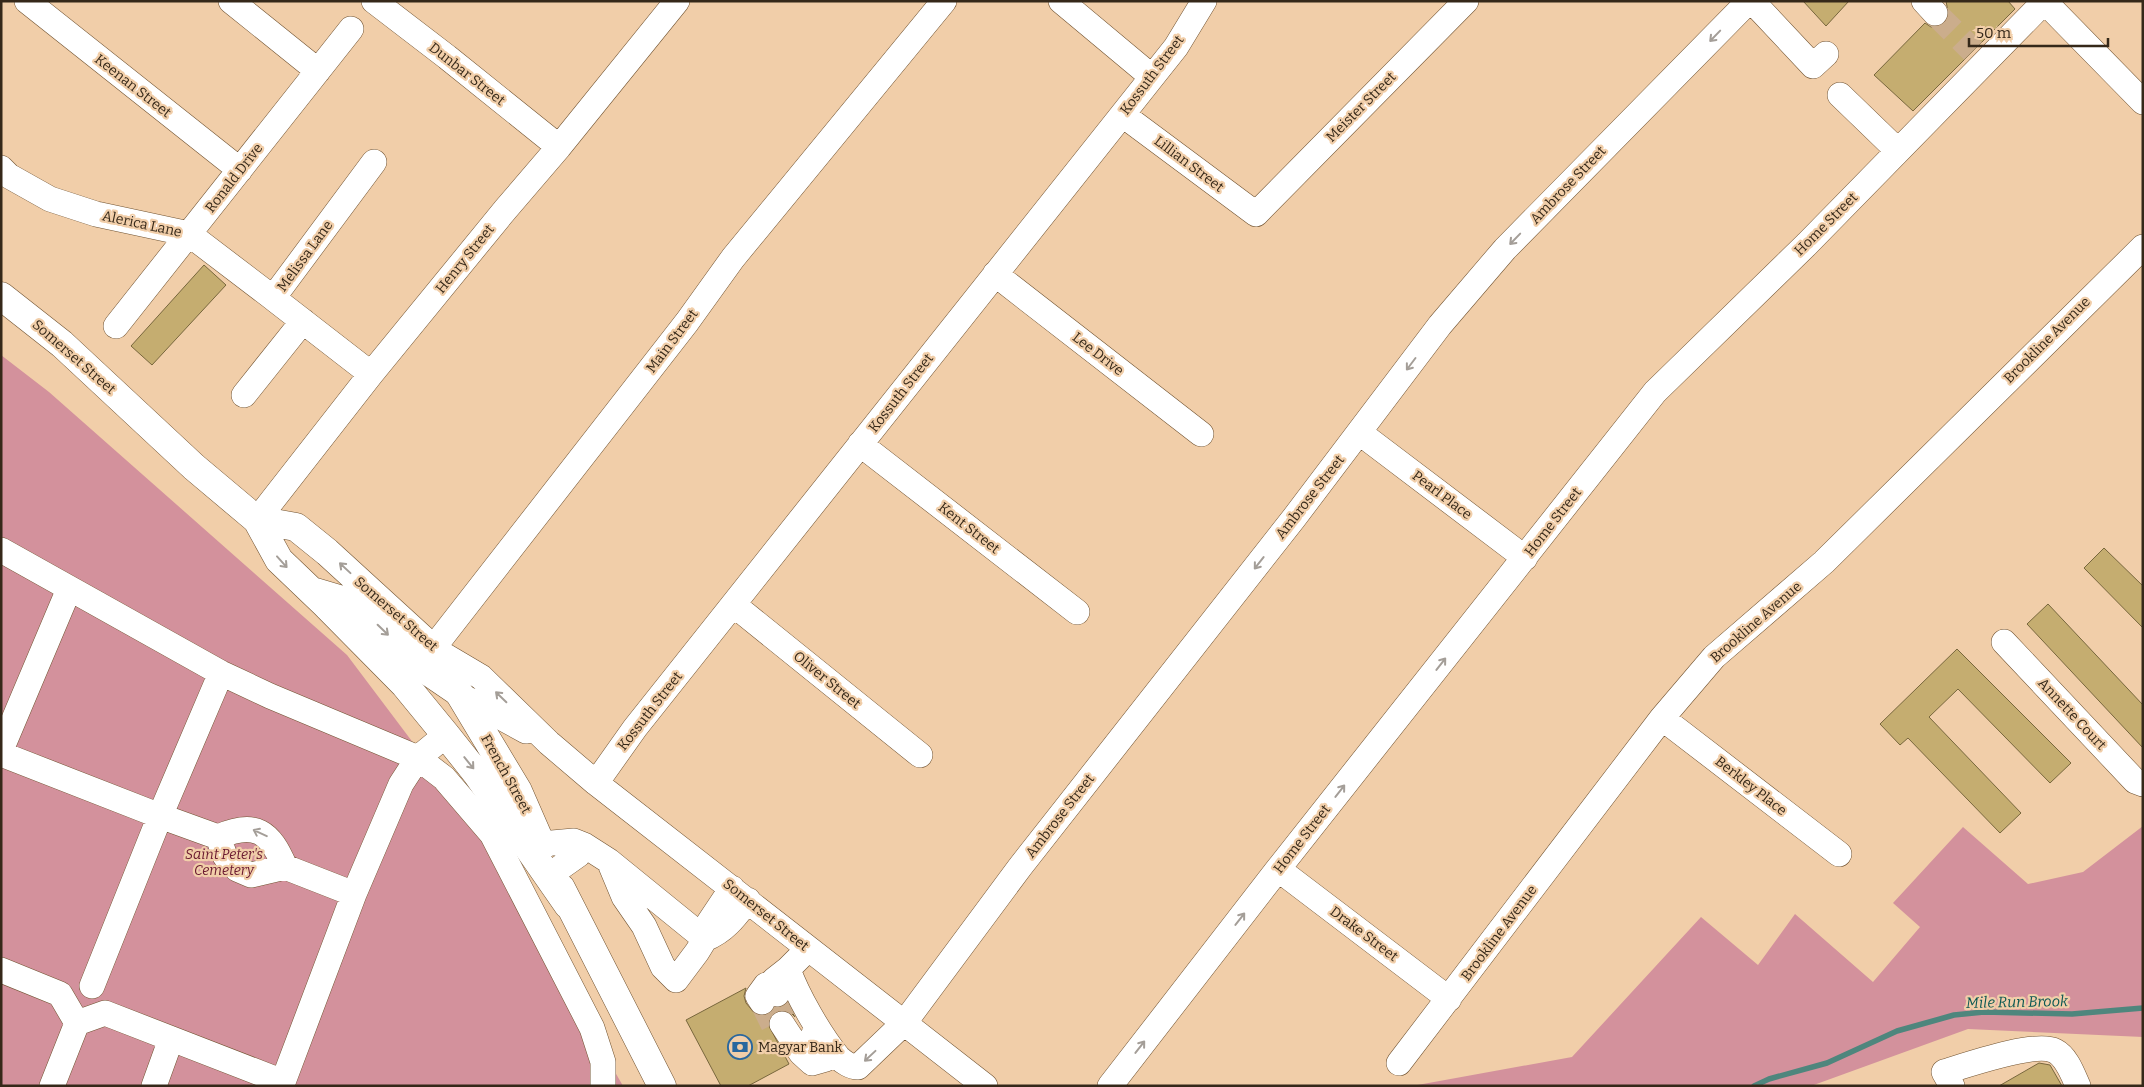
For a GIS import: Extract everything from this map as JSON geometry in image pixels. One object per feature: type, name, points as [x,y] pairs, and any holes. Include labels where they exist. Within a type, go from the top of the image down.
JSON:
[{"type":"main road","name":"Somerset Street","points":[[1,296],[62,344],[194,467],[257,520],[279,560],[311,590],[419,667]]},
{"type":"main road","name":"Somerset Street","points":[[257,520],[296,527],[328,552],[419,667]]},
{"type":"main road","name":"French Street","points":[[419,667],[460,695],[518,791],[568,905],[662,1086]]},
{"type":"main road","name":"French Street","points":[[419,667],[446,735],[477,774],[568,905]]},
{"type":"street","name":"Keenan Street","points":[[27,1],[240,170]]},
{"type":"street","points":[[230,1],[318,72]]},
{"type":"street","name":"Dunbar Street","points":[[374,1],[448,57],[559,147]]},
{"type":"street","name":"Henry Street","points":[[257,520],[371,374],[678,1]]},
{"type":"street","name":"Main Street","points":[[419,667],[687,322],[733,258],[944,1]]},
{"type":"street","points":[[1061,1],[1152,77]]},
{"type":"street","name":"Kossuth Street","points":[[596,783],[635,728],[1176,47],[1204,1]]},
{"type":"street","name":"Meister Street","points":[[1256,214],[1466,1]]},
{"type":"street","points":[[1750,1],[1814,66],[1826,54]]},
{"type":"street","name":"Ambrose Street","points":[[826,1060],[858,1067],[905,1022],[1020,867],[1360,433],[1440,325],[1505,249],[1750,1]]},
{"type":"street","points":[[2045,1],[2143,102]]},
{"type":"street","name":"Home Street","points":[[1110,1086],[1278,869],[1655,392],[1807,244],[1898,151],[1978,58],[2045,1]]},
{"type":"street","name":"Ronald Drive","points":[[116,326],[351,29]]},
{"type":"street","points":[[1840,95],[1898,151]]},
{"type":"street","name":"Lillian Street","points":[[1123,115],[1256,214]]},
{"type":"street","name":"Melissa Lane","points":[[371,374],[273,298],[374,162]]},
{"type":"street","name":"Alerica Lane","points":[[1,168],[9,176],[50,199],[96,214],[189,234],[273,298]]},
{"type":"street","name":"Brookline Avenue","points":[[1400,1063],[1662,718],[1714,657],[1824,562],[2143,247]]},
{"type":"street","name":"Lee Drive","points":[[995,274],[1201,434]]},
{"type":"street","points":[[244,395],[302,321]]},
{"type":"street","name":"Pearl Place","points":[[1360,433],[1525,558]]},
{"type":"street","name":"Kent Street","points":[[860,444],[1077,612]]},
{"type":"street","points":[[1,550],[221,673],[270,696],[418,758],[444,778],[492,834],[592,1028],[603,1062],[603,1086]]},
{"type":"street","points":[[1,750],[69,589]]},
{"type":"street","name":"Oliver Street","points":[[734,605],[920,755]]},
{"type":"street","name":"Annette Court","points":[[2004,642],[2135,781],[2143,784]]},
{"type":"street","name":"Somerset Street","points":[[419,667],[481,676],[549,743],[596,783],[985,1086]]},
{"type":"street","points":[[105,1013],[92,986],[160,816],[221,673]]},
{"type":"street","name":"Somerset Street","points":[[460,695],[549,743]]},
{"type":"street","name":"Berkley Place","points":[[1662,718],[1839,854]]},
{"type":"street","points":[[52,1086],[77,1023],[105,1013],[285,1084],[354,894],[401,784],[418,758],[446,735]]},
{"type":"street","points":[[1,754],[218,837],[232,831],[248,828],[262,832],[277,848],[285,867]]},
{"type":"street","points":[[218,837],[225,856],[237,870],[251,875],[285,867],[354,894]]},
{"type":"street","points":[[541,844],[574,841],[584,845],[609,861],[704,940]]},
{"type":"street","points":[[554,872],[578,855],[584,845]]},
{"type":"street","points":[[609,861],[624,897],[644,926],[663,967],[676,980],[704,940],[718,934],[729,925],[740,894]]},
{"type":"street","name":"Drake Street","points":[[1278,869],[1449,999]]},
{"type":"street","points":[[808,949],[774,986],[808,1010],[826,1060]]},
{"type":"street","points":[[1,970],[60,994],[92,986]]},
{"type":"street","points":[[60,994],[77,1023]]},
{"type":"street","points":[[783,1024],[826,1060]]},
{"type":"street","points":[[154,1086],[171,1039]]},
{"type":"street","points":[[1948,1079],[2018,1051],[2046,1048],[2055,1050],[2063,1056],[2078,1086]]},
{"type":"green space","name":"Saint Peter's Cemetery","points":[[1,355],[49,392],[347,655],[469,817],[623,1086],[1,1086]]},
{"type":"green space","points":[[2143,826],[2143,1037],[1968,1029],[1811,1086],[1412,1086],[1572,1057],[1701,917],[1758,965],[1795,914],[1873,982],[1920,927],[1893,903],[1963,827],[2028,884],[2083,872]]},
{"type":"building","points":[[1803,1],[1849,1],[1826,26]]},
{"type":"building","points":[[1946,1],[2008,1],[2015,9],[1913,111],[1874,75],[1925,23],[1931,27],[1938,27],[1945,23],[1949,17]]},
{"type":"building","points":[[204,265],[226,285],[152,365],[131,346]]},
{"type":"building","points":[[2104,548],[2143,586],[2143,628],[2084,568]]},
{"type":"building","points":[[2048,604],[2143,705],[2143,748],[2027,624]]},
{"type":"building","points":[[1957,649],[2071,763],[2050,783],[1958,689],[1929,717],[2021,813],[2000,833],[1908,738],[1900,745],[1880,724]]},
{"type":"building","name":"Magyar Bank","points":[[746,988],[744,996],[746,1003],[756,1015],[770,1014],[775,1008],[780,1008],[787,1004],[795,1017],[789,1011],[781,1010],[769,1017],[768,1024],[789,1064],[748,1086],[721,1086],[686,1020]]},
{"type":"building","points":[[2039,1063],[2050,1065],[2062,1086],[1999,1086]]},
{"type":"waterway","name":"Mile Run Brook","points":[[1754,1086],[1769,1079],[1827,1063],[1897,1031],[1954,1015],[1984,1012],[2072,1014],[2143,1008]]},
{"type":"tunnel","points":[[1935,13],[1973,51]]},
{"type":"tunnel","points":[[777,994],[791,1020]]},
{"type":"tunnel","points":[[762,1002],[775,1028]]},
{"type":"place","name":"Magyar Bank","points":[[740,1047]]}]
